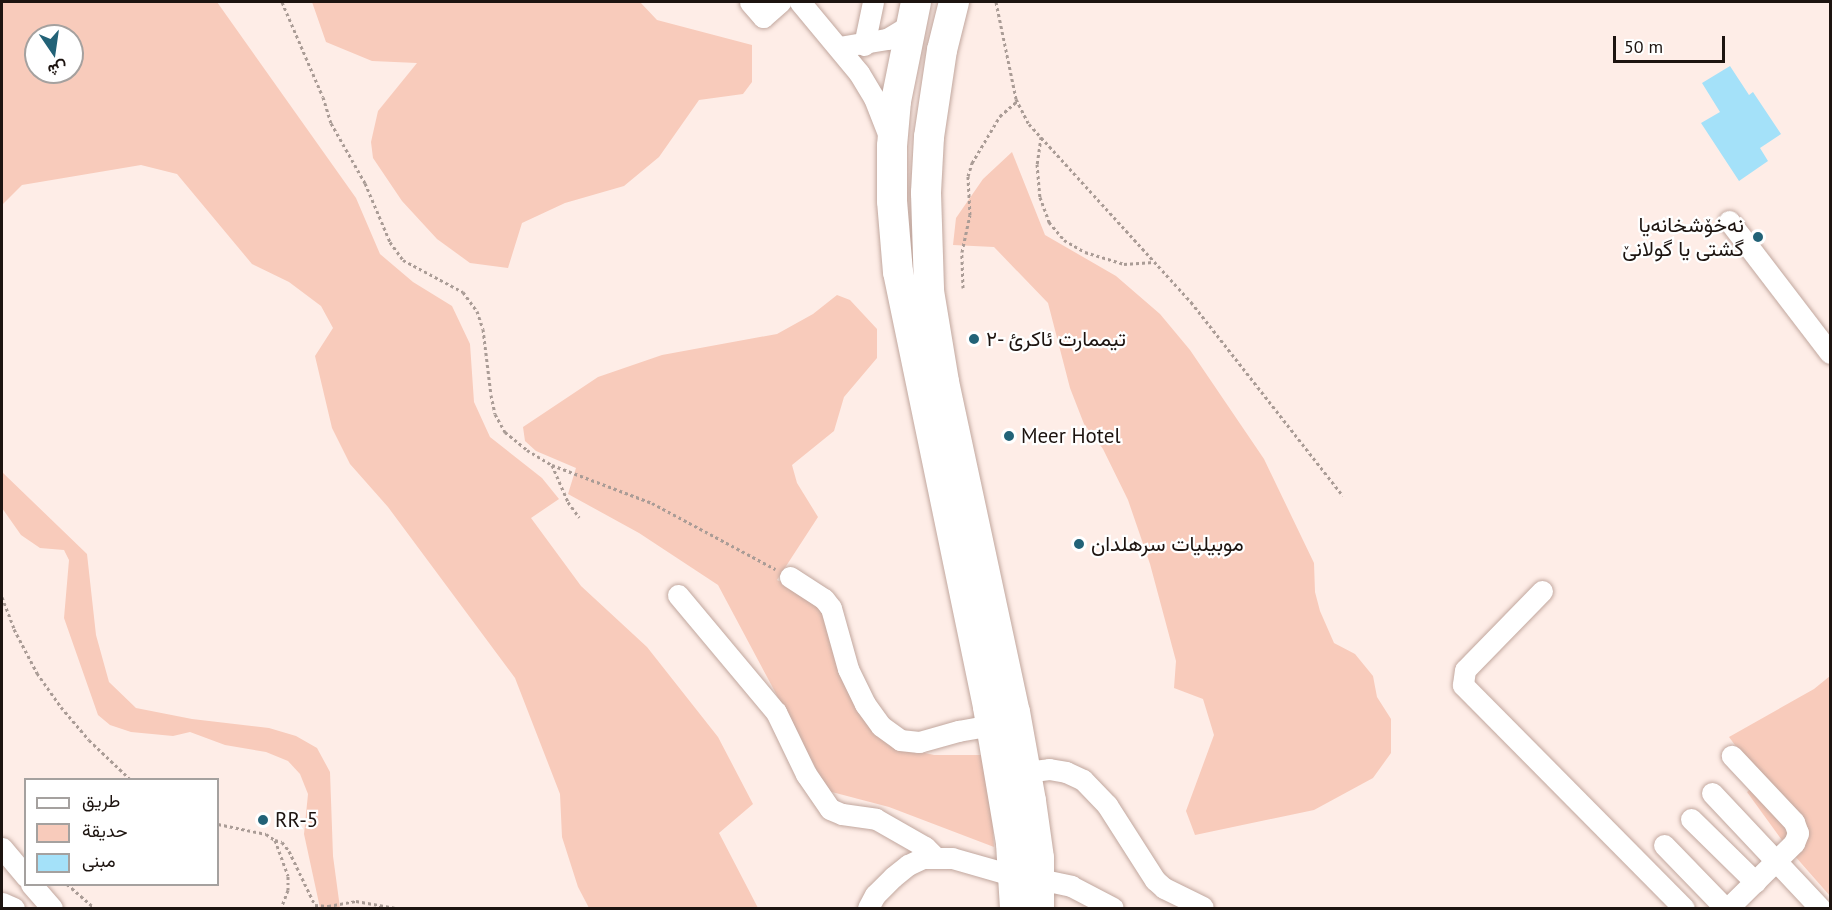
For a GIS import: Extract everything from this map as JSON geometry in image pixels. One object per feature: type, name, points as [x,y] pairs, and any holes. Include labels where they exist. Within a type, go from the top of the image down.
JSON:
[{"type":"highway","points":[[954,2],[942,50],[929,136],[926,193],[929,291],[944,382],[1025,772],[1039,858],[1027,878],[1015,909]]},
{"type":"highway","points":[[912,14],[896,101],[892,146],[892,201],[898,272],[992,725],[1027,878],[1039,909]]},
{"type":"street","points":[[750,2],[763,17],[780,2]]},
{"type":"street","points":[[800,2],[839,47],[874,98],[892,146]]},
{"type":"street","points":[[864,45],[873,2]]},
{"type":"street","points":[[839,47],[864,45],[887,39],[912,14]]},
{"type":"street","points":[[1729,221],[1828,346]]},
{"type":"street","points":[[790,577],[824,599],[831,608],[848,669],[865,704],[881,726],[900,740],[919,742],[958,731],[992,725]]},
{"type":"street","points":[[1542,591],[1465,670],[1463,685],[1684,909]]},
{"type":"street","points":[[678,595],[776,712],[806,774],[830,809],[842,814],[876,819],[924,847],[934,856]]},
{"type":"street","points":[[1664,845],[1727,909],[1797,838],[1797,827],[1732,756]]},
{"type":"street","points":[[1025,772],[1049,769],[1066,772],[1083,780],[1107,805],[1155,880],[1164,888],[1203,907]]},
{"type":"street","points":[[1712,792],[1820,909]]},
{"type":"street","points":[[1690,819],[1755,882]]},
{"type":"street","points":[[2,848],[24,876]]},
{"type":"street","points":[[868,909],[875,896],[908,865],[934,856],[985,865],[1027,878],[1071,886],[1113,909]]},
{"type":"street","points":[[32,886],[52,909]]},
{"type":"street","points":[[2,903],[14,909]]},
{"type":"path","points":[[282,2],[324,97],[332,123],[365,183],[390,242],[403,260],[463,292],[477,311],[483,329],[495,414],[505,432],[527,450],[552,465],[652,503],[790,577]]},
{"type":"path","points":[[996,2],[1017,101],[1029,124],[1191,302],[1343,496]]},
{"type":"path","points":[[963,288],[962,252],[970,215],[968,176],[972,163],[1000,116],[1017,101]]},
{"type":"path","points":[[1041,137],[1037,164],[1040,197],[1049,222],[1065,240],[1085,252],[1124,264],[1155,262]]},
{"type":"path","points":[[552,465],[568,502],[579,517]]},
{"type":"path","points":[[2,597],[14,629],[37,673],[61,707],[89,740],[130,778]]},
{"type":"path","points":[[219,824],[266,834],[282,842],[289,851],[315,904],[328,906],[356,901],[394,909]]},
{"type":"path","points":[[275,840],[288,876],[288,890],[282,909]]},
{"type":"path","points":[[68,886],[95,909]]},
{"type":"green space","points":[[2,2],[217,2],[356,198],[380,254],[413,282],[452,306],[470,344],[474,402],[490,437],[542,478],[559,499],[531,518],[581,586],[647,647],[718,737],[753,804],[719,833],[758,908],[589,908],[578,887],[562,837],[560,794],[515,678],[388,507],[350,464],[332,428],[315,356],[333,328],[321,306],[289,282],[252,264],[177,174],[141,165],[22,185],[2,205]]},
{"type":"green space","points":[[312,2],[640,2],[657,20],[752,45],[752,82],[743,94],[699,100],[659,157],[624,186],[565,203],[522,223],[508,268],[470,263],[437,239],[402,201],[373,158],[371,142],[378,111],[417,63],[372,61],[326,42]]},
{"type":"green space","points":[[1012,152],[1045,235],[1116,276],[1160,314],[1190,350],[1264,459],[1314,563],[1315,592],[1320,611],[1334,643],[1355,654],[1373,676],[1377,697],[1391,719],[1391,753],[1373,778],[1314,810],[1195,835],[1186,811],[1214,735],[1203,699],[1174,688],[1176,661],[1150,564],[1128,500],[1103,449],[1084,424],[1070,388],[1048,303],[994,247],[953,245],[956,218],[983,179]]},
{"type":"green space","points":[[837,295],[850,300],[877,329],[877,358],[844,397],[834,431],[792,465],[797,483],[818,517],[777,580],[816,600],[894,746],[934,755],[983,755],[991,797],[994,847],[889,807],[828,791],[718,585],[639,533],[568,494],[576,468],[536,451],[525,441],[523,427],[598,377],[662,355],[777,334],[813,314]]},
{"type":"green space","points":[[2,472],[87,554],[96,635],[109,682],[136,708],[192,719],[269,728],[296,736],[317,748],[330,772],[333,856],[340,908],[320,908],[304,834],[308,794],[300,774],[288,761],[266,752],[225,745],[190,732],[173,736],[131,732],[110,725],[98,715],[64,618],[69,560],[64,550],[40,548],[21,535],[2,508]]},
{"type":"green space","points":[[1830,676],[1830,896],[1787,847],[1747,792],[1761,780],[1729,737],[1814,689]]},
{"type":"building","points":[[1730,66],[1749,95],[1753,92],[1781,134],[1760,148],[1768,161],[1739,181],[1701,123],[1720,112],[1702,83]]},
{"type":"place","name":"نەخۆشخانەیا گشتی یا گولانێ","points":[[1758,237]]},
{"type":"place","name":"تيممارت ئاكرئ -٢","points":[[974,339]]},
{"type":"place","name":"Meer Hotel","points":[[1009,436]]},
{"type":"place","name":"موبيليات سرهلدان","points":[[1079,544]]},
{"type":"place","name":"RR-5","points":[[263,820]]}]
